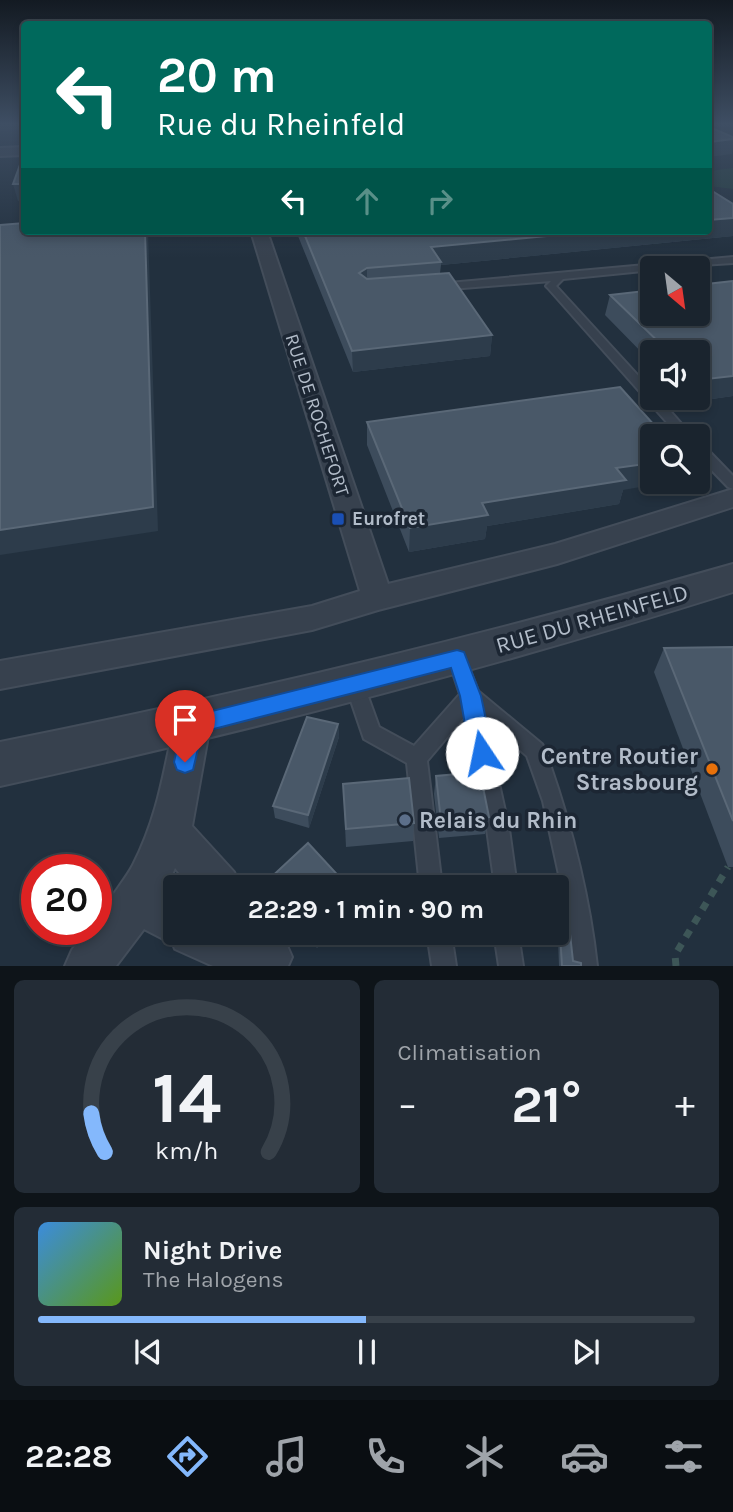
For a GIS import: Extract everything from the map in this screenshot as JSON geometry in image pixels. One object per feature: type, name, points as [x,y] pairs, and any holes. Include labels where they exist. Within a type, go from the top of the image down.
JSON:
[{"type":"street","name":"RUE DE ROCHEFORT","points":[[261,235],[316,414],[378,598]]},
{"type":"street","points":[[0,675],[312,618],[378,598],[556,554],[733,499]]},
{"type":"street","name":"RUE DU RHEINFELD","points":[[0,764],[192,725],[355,686],[464,677],[733,578]]},
{"type":"street","points":[[88,966],[139,900],[171,832],[192,725]]},
{"type":"street","points":[[171,832],[209,875]]},
{"type":"street","points":[[139,900],[163,915]]},
{"type":"street","points":[[218,945],[227,949],[266,952]]},
{"type":"lane","points":[[422,288],[733,260]]},
{"type":"lane","points":[[560,277],[551,286],[675,424]]},
{"type":"lane","points":[[710,461],[733,484]]},
{"type":"lane","points":[[430,875],[417,758],[464,677]]},
{"type":"lane","points":[[464,677],[498,829],[504,875]]},
{"type":"lane","points":[[464,677],[535,750],[553,801],[580,916],[585,966]]},
{"type":"lane","points":[[355,686],[371,733],[417,758]]},
{"type":"lane","points":[[441,945],[444,966]]},
{"type":"lane","points":[[508,945],[511,966]]},
{"type":"path","points":[[676,966],[676,955],[728,867]]},
{"type":"green space","points":[[733,168],[733,189],[712,186],[712,171]]},
{"type":"building","points":[[19,168],[21,168],[21,184],[13,184]]},
{"type":"building","points":[[712,191],[733,204],[733,218],[712,220]]},
{"type":"building","points":[[21,223],[21,235],[145,235],[153,507],[0,530],[0,225]]},
{"type":"building","points":[[305,235],[557,235],[431,247],[441,262],[367,268],[359,273],[367,279],[449,273],[492,335],[352,351]]},
{"type":"building","points":[[733,281],[733,376],[710,379],[710,340],[657,340],[642,326],[710,326],[710,284]]},
{"type":"building","points":[[640,292],[640,324],[610,295]]},
{"type":"building","points":[[620,387],[653,424],[640,424],[640,465],[616,468],[626,480],[482,503],[488,515],[410,528],[367,422]]},
{"type":"building","points":[[733,647],[733,821],[664,648]]},
{"type":"building","points":[[307,717],[338,724],[308,815],[273,806]]},
{"type":"building","points":[[480,772],[489,817],[441,821],[436,776]]},
{"type":"building","points":[[409,778],[414,823],[346,829],[343,784]]},
{"type":"building","points":[[308,843],[338,875],[273,875]]},
{"type":"building","points":[[570,934],[573,961],[581,963],[581,966],[562,966],[561,945],[569,945]]},
{"type":"place","name":"Eurofret","points":[[338,519]]},
{"type":"place","name":"Centre Routier Strasbourg","points":[[712,769]]},
{"type":"place","name":"Relais du Rhin","points":[[405,820]]},
{"type":"route","points":[[185,762],[192,725],[457,658],[471,696],[482,753]]}]
